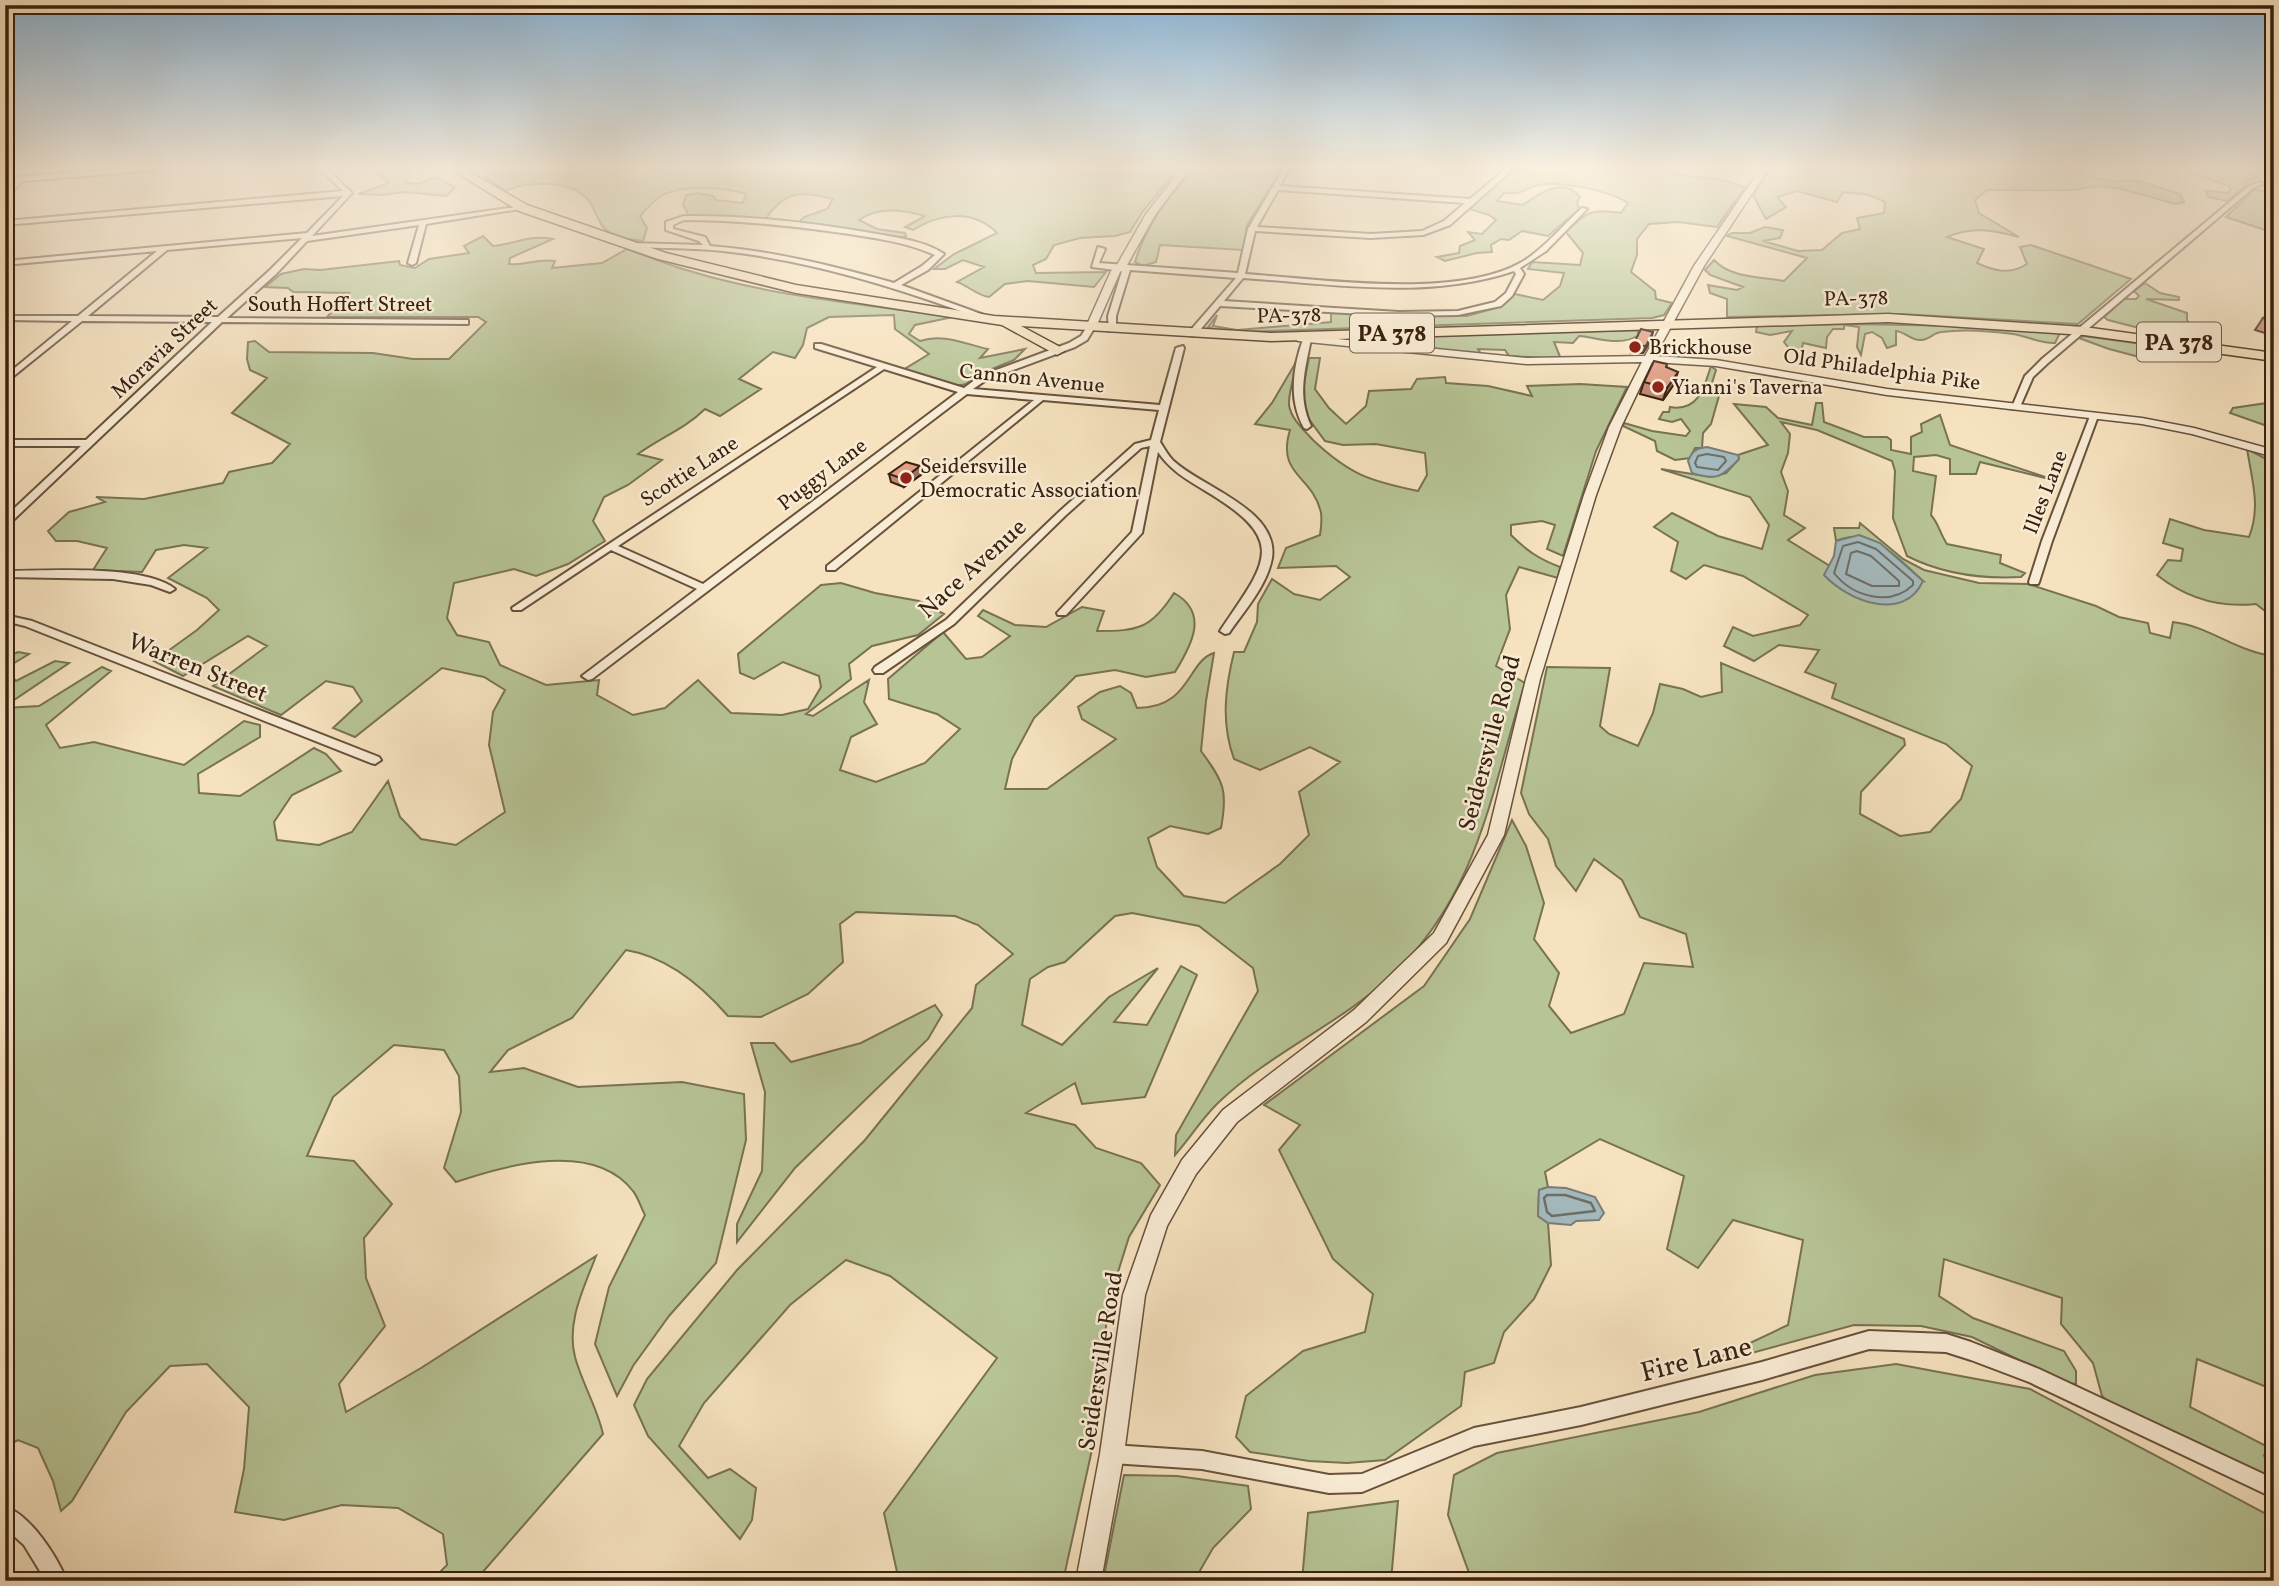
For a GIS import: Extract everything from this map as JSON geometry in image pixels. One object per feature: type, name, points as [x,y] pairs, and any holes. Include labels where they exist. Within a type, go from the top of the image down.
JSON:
[{"type":"main road","name":"PA-378","points":[[622,242],[662,256],[796,289],[994,320],[1112,329],[1271,337],[1888,318],[2084,331],[2274,357]]},
{"type":"main road","points":[[994,320],[1019,329],[1057,351]]},
{"type":"street","points":[[5,263],[242,242]]},
{"type":"street","name":"Moravia Street","points":[[5,523],[302,242]]},
{"type":"street","points":[[412,263],[418,242]]},
{"type":"street","points":[[704,242],[708,248]]},
{"type":"street","points":[[896,285],[925,268],[940,254],[911,242]]},
{"type":"street","points":[[1091,327],[1116,271],[1135,242]]},
{"type":"street","points":[[1192,334],[1241,276],[1249,242]]},
{"type":"street","points":[[1101,248],[1096,265],[1241,276],[1428,285],[1475,279],[1516,268],[1549,242]]},
{"type":"street","name":"Seidersville Road","points":[[1088,1581],[1112,1454],[1136,1286],[1158,1222],[1189,1167],[1230,1116],[1360,1016],[1440,938],[1496,835],[1533,679],[1590,495],[1615,427],[1648,359],[1715,242]]},
{"type":"street","points":[[2016,407],[2029,376],[2187,242]]},
{"type":"street","points":[[631,245],[708,248],[821,265],[896,285],[994,320]]},
{"type":"street","points":[[5,380],[165,248]]},
{"type":"street","points":[[1112,329],[1112,317],[1126,270],[1121,267]]},
{"type":"street","points":[[1217,303],[1399,314],[1458,313],[1498,304],[1516,283],[1520,274],[1516,268]]},
{"type":"street","name":"South Hoffert Street","points":[[5,318],[465,322]]},
{"type":"street","name":"Puggy Lane","points":[[588,676],[963,391],[994,372],[1057,351],[1084,338],[1091,327]]},
{"type":"street","name":"Old Philadelphia Pike","points":[[1271,337],[1527,360],[1648,359],[1716,363],[1887,392],[2194,430],[2274,454]]},
{"type":"street","points":[[1307,339],[1295,400],[1307,426]]},
{"type":"street","name":"Cannon Avenue","points":[[818,346],[963,391],[1164,408]]},
{"type":"street","points":[[1062,613],[1137,533],[1155,442],[1180,348]]},
{"type":"street","name":"Scottie Lane","points":[[517,608],[882,367]]},
{"type":"street","points":[[831,568],[1041,398]]},
{"type":"street","name":"Illes Lane","points":[[2034,582],[2094,416]]},
{"type":"street","points":[[1155,442],[1171,464],[1253,520],[1266,540],[1267,557],[1252,592],[1225,631]]},
{"type":"street","name":"Nace Avenue","points":[[879,670],[950,622],[1077,499],[1138,446],[1155,442]]},
{"type":"street","points":[[5,443],[90,443]]},
{"type":"street","points":[[610,546],[704,588]]},
{"type":"street","points":[[5,574],[132,578],[157,582],[170,589]]},
{"type":"street","name":"Warren Street","points":[[5,618],[28,623],[375,760]]},
{"type":"street","name":"Fire Lane","points":[[1112,1454],[1202,1460],[1329,1483],[1362,1483],[1474,1437],[1581,1416],[1762,1371],[1869,1340],[1882,1339],[1946,1343],[1971,1351],[2033,1375],[2274,1489]]},
{"type":"street","points":[[5,1515],[31,1538],[57,1581]]},
{"type":"green space","points":[[472,242],[489,242],[493,246],[511,242],[546,242],[510,258],[509,264],[555,261],[552,268],[602,263],[627,249],[685,270],[757,288],[953,317],[915,325],[909,334],[920,341],[946,339],[988,349],[980,358],[1025,349],[1014,360],[957,386],[903,370],[929,354],[895,329],[894,315],[829,317],[807,328],[803,345],[795,358],[773,352],[739,379],[761,389],[720,416],[705,409],[690,422],[638,454],[662,460],[628,485],[604,497],[593,521],[605,541],[568,564],[536,576],[514,569],[454,583],[447,618],[457,635],[489,642],[500,665],[546,685],[599,680],[597,695],[633,715],[665,708],[698,680],[731,713],[782,715],[808,709],[821,687],[819,676],[783,662],[754,679],[740,673],[738,654],[821,585],[841,583],[919,601],[944,614],[918,635],[872,646],[849,664],[851,679],[806,714],[813,716],[869,680],[864,702],[877,724],[851,737],[840,770],[876,782],[925,763],[960,729],[937,714],[889,699],[888,679],[943,632],[966,659],[982,657],[1010,636],[978,616],[983,610],[1015,625],[1046,627],[1082,607],[1104,611],[1097,631],[1123,630],[1150,621],[1174,593],[1192,610],[1194,620],[1194,630],[1187,652],[1175,672],[1146,677],[1115,670],[1076,676],[1034,718],[1012,759],[1005,789],[1047,789],[1116,739],[1082,719],[1078,707],[1100,692],[1120,686],[1131,693],[1137,708],[1155,706],[1178,693],[1198,665],[1214,653],[1201,751],[1222,787],[1224,805],[1221,828],[1208,834],[1170,826],[1148,838],[1157,867],[1184,896],[1225,903],[1280,864],[1309,835],[1299,792],[1340,762],[1310,747],[1260,770],[1234,759],[1227,732],[1228,679],[1234,652],[1244,652],[1257,622],[1258,604],[1272,579],[1294,594],[1320,600],[1350,577],[1336,566],[1278,568],[1286,548],[1320,535],[1321,527],[1317,500],[1297,475],[1288,457],[1290,430],[1255,424],[1272,403],[1299,357],[1289,405],[1292,415],[1302,428],[1326,452],[1361,475],[1418,491],[1427,475],[1425,453],[1376,444],[1343,445],[1325,441],[1303,411],[1301,397],[1309,358],[1320,358],[1315,389],[1329,408],[1346,424],[1366,406],[1369,391],[1411,389],[1417,379],[1445,377],[1446,383],[1488,386],[1532,396],[1527,386],[1580,384],[1627,387],[1596,451],[1563,556],[1547,549],[1555,525],[1542,521],[1511,525],[1511,535],[1522,546],[1539,558],[1560,567],[1558,578],[1519,567],[1506,595],[1510,629],[1496,666],[1525,683],[1491,802],[1463,876],[1444,912],[1420,945],[1390,977],[1349,1010],[1239,1085],[1213,1108],[1175,1155],[1176,1135],[1258,991],[1253,968],[1199,926],[1132,913],[1115,916],[1065,962],[1048,967],[1030,979],[1022,1025],[1062,1045],[1109,997],[1158,968],[1114,1022],[1147,1025],[1181,966],[1197,975],[1145,1097],[1082,1104],[1075,1083],[1026,1113],[1075,1125],[1096,1148],[1141,1163],[1160,1185],[1129,1237],[1108,1304],[1097,1427],[1063,1581],[899,1581],[884,1513],[997,1358],[890,1276],[846,1260],[790,1305],[704,1403],[679,1446],[708,1478],[730,1469],[756,1488],[752,1520],[740,1539],[648,1436],[634,1405],[647,1379],[737,1270],[865,1140],[972,1008],[976,985],[1013,954],[978,925],[955,916],[856,912],[840,924],[843,962],[808,994],[761,1017],[728,1016],[683,974],[656,959],[626,950],[572,1018],[508,1050],[490,1072],[524,1068],[578,1087],[682,1082],[744,1094],[746,1140],[716,1263],[669,1316],[633,1366],[617,1396],[595,1344],[609,1287],[645,1215],[633,1191],[616,1175],[596,1166],[573,1161],[524,1164],[456,1182],[444,1168],[461,1112],[459,1076],[444,1050],[394,1045],[333,1097],[307,1156],[354,1161],[392,1204],[364,1238],[366,1278],[385,1326],[339,1384],[346,1412],[421,1368],[596,1256],[578,1305],[573,1344],[578,1367],[603,1434],[475,1581],[431,1581],[447,1565],[443,1534],[398,1508],[342,1505],[284,1520],[235,1512],[244,1469],[249,1407],[207,1364],[170,1366],[126,1412],[72,1501],[61,1511],[53,1481],[38,1448],[18,1440],[5,1447],[5,708],[39,706],[102,667],[111,671],[46,725],[60,748],[94,742],[184,765],[244,721],[260,725],[260,737],[198,774],[199,793],[240,796],[314,748],[326,754],[341,771],[292,795],[274,822],[277,840],[319,845],[352,832],[388,781],[400,817],[421,839],[456,845],[505,812],[489,745],[493,712],[505,690],[484,677],[442,668],[355,737],[333,728],[362,701],[353,687],[326,681],[281,715],[213,686],[267,646],[248,636],[183,676],[154,661],[197,630],[219,610],[207,598],[168,578],[207,548],[184,545],[156,550],[142,572],[93,570],[107,548],[77,541],[56,541],[48,531],[69,512],[105,502],[96,497],[144,499],[223,483],[229,472],[272,463],[290,444],[232,413],[267,378],[250,370],[247,359],[248,342],[255,341],[269,352],[373,353],[413,359],[449,359],[486,322],[478,317],[327,317],[349,293],[293,292],[288,288],[265,287],[281,274],[304,269],[320,270],[399,261],[400,265],[415,268],[429,259],[469,253],[464,246]]},
{"type":"green space","points":[[979,242],[1065,242],[1054,245],[1046,259],[1033,265],[1036,273],[1106,272],[1094,287],[1028,281],[1005,284],[989,297],[957,282],[984,267],[963,260],[945,269],[934,269],[954,254]]},
{"type":"green space","points":[[1142,242],[1244,242],[1243,250],[1160,245],[1156,262],[1143,266],[1135,262]]},
{"type":"green space","points":[[1470,242],[1496,242],[1491,245],[1492,252],[1445,261],[1437,257],[1459,253],[1460,246]]},
{"type":"green space","points":[[1574,242],[1637,242],[1637,255],[1631,272],[1655,291],[1656,299],[1672,303],[1664,315],[1652,318],[1237,332],[1218,331],[1208,327],[1217,315],[1213,326],[1237,330],[1331,322],[1331,313],[1467,316],[1499,307],[1515,294],[1543,300],[1560,286],[1564,273],[1528,269],[1532,262],[1580,265],[1583,253]]},
{"type":"green space","points":[[1749,242],[1767,242],[1798,251],[1822,250],[1831,242],[1962,242],[1984,249],[1977,263],[2008,271],[2027,264],[2020,247],[2031,245],[2131,279],[2078,324],[1901,314],[1727,317],[1727,299],[1710,293],[1708,285],[1737,290],[1743,287],[1710,275],[1705,270],[1714,260],[1737,274],[1784,281],[1807,258]]},
{"type":"green space","points":[[2145,283],[2160,293],[2179,297],[2179,300],[2146,299],[2187,313],[2187,320],[2199,335],[2147,330],[2104,317],[2124,299],[2136,299],[2139,296],[2134,291]]},
{"type":"green space","points":[[1845,324],[1962,326],[2060,333],[2055,343],[2050,343],[1986,331],[1941,332],[1917,340],[1896,331],[1896,345],[1887,348],[1882,338],[1872,332],[1865,334],[1861,355],[1857,347],[1859,327],[1844,325],[1844,329],[1833,329],[1827,337],[1826,348],[1803,343],[1801,354],[1791,351],[1784,342],[1792,331],[1770,335],[1756,332],[1757,326]]},
{"type":"green space","points":[[1637,330],[1639,335],[1632,339],[1610,341],[1579,336],[1573,343],[1554,342],[1561,359],[1509,356],[1505,350],[1478,349],[1481,354],[1370,342],[1363,338]]},
{"type":"green space","points":[[2083,336],[2188,350],[2189,356],[2148,350],[2151,360],[2079,338]]},
{"type":"green space","points":[[1711,366],[1716,370],[1712,383],[1721,389],[1711,424],[1703,433],[1702,448],[1695,448],[1690,458],[1675,460],[1657,451],[1655,441],[1623,426],[1624,423],[1686,436],[1690,431],[1681,419],[1672,422],[1659,419],[1663,412],[1669,412],[1670,407],[1687,406],[1698,397]]},
{"type":"green space","points":[[2274,402],[2273,428],[2230,413],[2233,408]]},
{"type":"green space","points":[[1816,403],[1822,403],[1824,422],[1864,437],[1887,437],[1891,440],[1891,450],[1911,454],[1911,437],[1922,432],[1921,424],[1940,415],[1950,445],[2057,481],[1980,462],[1976,474],[1950,474],[1950,459],[1936,455],[1914,457],[1913,471],[1936,476],[1931,515],[1947,544],[2001,555],[2000,563],[2025,573],[2021,577],[1992,577],[1948,571],[1907,556],[1893,518],[1895,471],[1892,461],[1817,430],[1781,422],[1790,434],[1788,453],[1781,472],[1788,491],[1784,515],[1805,528],[1788,540],[1830,566],[1923,581],[1894,554],[1873,541],[1849,537],[1836,541],[1834,528],[1859,528],[1860,523],[1903,559],[1924,570],[1979,583],[2028,584],[2096,606],[2119,617],[2148,623],[2150,633],[2170,638],[2173,622],[2186,624],[2248,650],[2274,656],[2274,1390],[2197,1359],[2190,1407],[2274,1450],[2274,1453],[2264,1455],[2271,1475],[2262,1477],[2119,1411],[2102,1396],[2093,1363],[2061,1324],[2062,1298],[1944,1259],[1939,1296],[1973,1318],[2064,1351],[2076,1371],[2076,1384],[2066,1383],[1972,1337],[1921,1326],[1854,1325],[1697,1368],[1788,1325],[1803,1240],[1733,1220],[1698,1268],[1667,1249],[1684,1176],[1600,1139],[1545,1172],[1548,1187],[1539,1190],[1538,1216],[1548,1223],[1551,1265],[1534,1299],[1504,1332],[1494,1363],[1465,1372],[1461,1406],[1385,1460],[1347,1463],[1309,1461],[1250,1452],[1236,1437],[1246,1396],[1303,1351],[1365,1332],[1373,1294],[1333,1259],[1279,1150],[1300,1125],[1264,1105],[1424,986],[1470,919],[1512,820],[1526,846],[1544,903],[1534,939],[1559,973],[1549,1006],[1571,1033],[1624,1014],[1644,963],[1693,967],[1686,934],[1640,917],[1622,880],[1594,859],[1576,891],[1556,866],[1548,839],[1529,814],[1521,793],[1547,667],[1610,668],[1600,726],[1609,734],[1638,746],[1653,713],[1660,684],[1683,689],[1701,697],[1722,692],[1721,663],[1904,739],[1905,745],[1861,792],[1860,814],[1900,836],[1930,832],[1961,799],[1972,766],[1946,744],[1832,698],[1836,684],[1805,672],[1819,650],[1779,645],[1754,661],[1724,646],[1733,627],[1753,636],[1800,625],[1808,615],[1743,576],[1704,565],[1686,579],[1671,571],[1678,542],[1654,527],[1672,513],[1718,536],[1762,549],[1769,525],[1750,497],[1661,469],[1711,477],[1726,473],[1739,459],[1738,455],[1768,445],[1734,404],[1766,407],[1778,418],[1812,425]]},
{"type":"green space","points":[[2247,449],[2274,463],[2274,618],[2256,604],[2204,600],[2180,590],[2157,575],[2168,560],[2181,561],[2183,549],[2163,543],[2170,519],[2204,530],[2249,537],[2255,504]]},
{"type":"green space","points":[[18,652],[29,654],[6,668],[16,681],[55,661],[69,663],[5,706],[5,658]]},
{"type":"green space","points":[[935,1005],[942,1015],[928,1039],[795,1168],[737,1242],[737,1224],[762,1171],[765,1092],[751,1043],[774,1043],[791,1062],[861,1043]]},
{"type":"green space","points":[[1896,1364],[2030,1389],[2274,1518],[2274,1581],[1472,1581],[1448,1515],[1454,1475],[1497,1453],[1699,1412],[1815,1375]]},
{"type":"green space","points":[[1124,1475],[1177,1476],[1248,1486],[1251,1509],[1213,1548],[1194,1581],[1103,1581]]},
{"type":"green space","points":[[1398,1501],[1391,1581],[1302,1581],[1308,1513]]},
{"type":"water","points":[[1707,447],[1738,455],[1739,459],[1718,476],[1708,477],[1692,473],[1688,461],[1691,454],[1697,449]]},
{"type":"water","points":[[1859,535],[1880,543],[1923,581],[1914,594],[1903,601],[1875,604],[1847,593],[1824,575],[1834,556],[1836,541]]},
{"type":"water","points":[[1548,1187],[1566,1188],[1595,1197],[1604,1213],[1599,1220],[1576,1221],[1571,1225],[1548,1223],[1538,1216],[1539,1190]]},
{"type":"building","points":[[2274,312],[2274,322],[2263,318]]},
{"type":"building","points":[[1641,329],[1653,332],[1646,346],[1633,345]]},
{"type":"building","points":[[1654,361],[1667,364],[1666,367],[1678,372],[1667,388],[1644,382]]},
{"type":"building","points":[[906,462],[920,466],[903,479],[889,474]]},
{"type":"place","name":"Brickhouse","points":[[1635,347]]},
{"type":"place","name":"Yianni's Taverna","points":[[1658,387]]},
{"type":"place","name":"Seidersville Democratic Association","points":[[906,478]]}]
